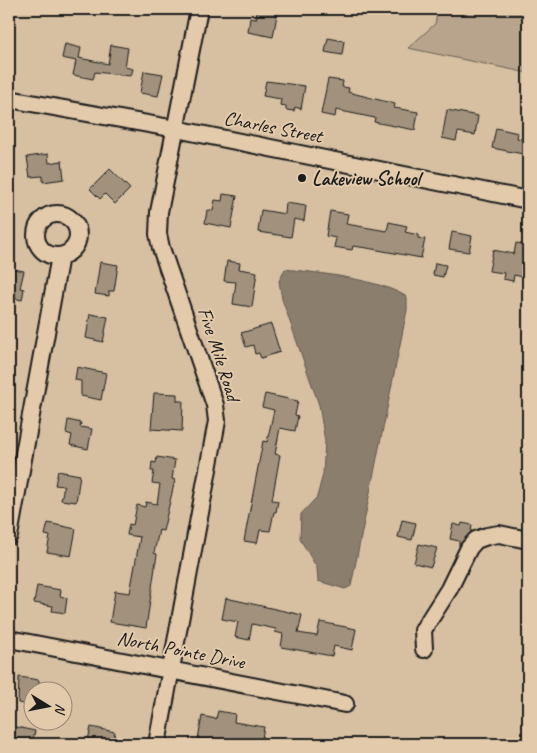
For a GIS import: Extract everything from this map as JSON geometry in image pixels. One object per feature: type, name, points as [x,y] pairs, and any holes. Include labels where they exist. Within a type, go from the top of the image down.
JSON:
[{"type":"street","name":"Five Mile Road","points":[[157,744],[217,421],[215,405],[161,248],[158,234],[159,212],[199,9]]},
{"type":"street","name":"Charles Street","points":[[9,99],[176,129],[528,200]]},
{"type":"street","points":[[9,536],[60,256]]},
{"type":"street","points":[[424,649],[423,630],[457,574],[469,548],[476,540],[499,534],[528,540]]},
{"type":"street","name":"North Pointe Drive","points":[[9,639],[344,704]]},
{"type":"shaded area","points":[[438,9],[528,9],[528,73],[408,48],[435,24]]},
{"type":"shaded area","points":[[285,269],[365,281],[407,297],[407,310],[351,586],[345,589],[318,581],[317,568],[300,539],[301,514],[317,497],[323,474],[325,441],[319,405],[282,299],[279,281]]},
{"type":"building","points":[[258,9],[278,9],[273,37],[248,32],[250,18],[256,19]]},
{"type":"building","points":[[328,38],[344,41],[342,55],[325,52]]},
{"type":"building","points":[[65,44],[81,48],[79,58],[108,64],[111,45],[128,48],[125,67],[133,69],[131,76],[95,72],[93,79],[73,75],[76,61],[62,58]]},
{"type":"building","points":[[144,71],[163,74],[158,96],[140,93]]},
{"type":"building","points":[[328,79],[343,81],[342,87],[349,88],[348,92],[395,104],[394,108],[418,112],[415,130],[374,122],[375,118],[336,110],[335,117],[321,114]]},
{"type":"building","points":[[266,81],[305,86],[301,109],[295,107],[294,111],[286,110],[286,106],[280,105],[281,99],[263,96]]},
{"type":"building","points":[[447,110],[478,116],[475,135],[458,132],[456,141],[442,138]]},
{"type":"building","points":[[496,128],[518,133],[517,138],[526,140],[523,154],[492,148]]},
{"type":"building","points":[[48,154],[49,163],[62,161],[64,179],[43,182],[43,176],[30,177],[27,157]]},
{"type":"building","points":[[110,169],[130,189],[115,204],[105,194],[100,199],[90,189]]},
{"type":"building","points":[[223,194],[237,196],[231,228],[205,223],[207,210],[213,211],[215,200],[222,201]]},
{"type":"building","points":[[286,203],[306,206],[304,221],[294,219],[291,237],[258,232],[261,210],[285,214]]},
{"type":"building","points":[[330,211],[348,214],[346,224],[387,231],[389,222],[407,226],[405,232],[425,239],[421,258],[353,246],[352,250],[334,247],[336,238],[326,236]]},
{"type":"building","points":[[452,232],[472,236],[469,252],[449,249]]},
{"type":"building","points":[[516,243],[528,245],[523,277],[514,275],[513,281],[503,279],[504,273],[489,271],[493,250],[514,254]]},
{"type":"building","points":[[227,261],[240,263],[239,269],[257,272],[252,307],[233,304],[236,282],[224,281]]},
{"type":"building","points":[[100,262],[118,265],[114,291],[109,291],[109,296],[95,294]]},
{"type":"building","points":[[435,263],[446,265],[443,277],[433,275]]},
{"type":"building","points":[[9,268],[24,271],[20,288],[24,289],[22,300],[9,297]]},
{"type":"building","points":[[90,314],[108,317],[103,342],[86,338]]},
{"type":"building","points":[[271,324],[280,352],[261,358],[259,353],[255,354],[253,345],[246,347],[241,333]]},
{"type":"building","points":[[77,367],[106,373],[101,400],[81,396],[81,381],[75,380]]},
{"type":"building","points":[[154,393],[177,394],[177,401],[183,401],[182,431],[151,429]]},
{"type":"building","points":[[265,394],[298,401],[295,415],[298,416],[295,431],[280,428],[275,454],[280,455],[272,500],[278,501],[276,512],[274,512],[270,531],[260,530],[257,543],[244,541],[263,441],[267,442],[274,410],[262,407]]},
{"type":"building","points":[[68,420],[81,423],[80,427],[92,429],[88,449],[70,445],[72,435],[66,433]]},
{"type":"building","points":[[157,457],[175,460],[172,479],[175,480],[163,531],[159,530],[154,553],[157,554],[146,628],[110,622],[115,591],[130,593],[140,537],[127,535],[129,524],[133,525],[137,505],[145,507],[146,502],[157,504],[160,484],[152,483],[154,471],[151,471],[152,462],[156,463]]},
{"type":"building","points":[[58,471],[80,475],[76,502],[61,500],[64,486],[55,485]]},
{"type":"building","points":[[402,520],[416,523],[412,540],[398,537]]},
{"type":"building","points":[[48,523],[76,529],[71,556],[47,552],[50,536],[45,535]]},
{"type":"building","points":[[462,523],[472,525],[471,532],[459,546],[459,541],[450,539],[453,524],[461,526]]},
{"type":"building","points":[[419,544],[437,548],[431,567],[414,563]]},
{"type":"building","points":[[37,586],[61,590],[60,596],[67,598],[65,613],[52,611],[53,606],[34,603]]},
{"type":"building","points":[[226,598],[302,615],[298,633],[317,636],[320,622],[356,629],[352,650],[334,646],[332,656],[281,647],[283,634],[275,632],[276,629],[252,624],[249,640],[235,637],[238,622],[222,619]]},
{"type":"building","points":[[19,677],[39,680],[22,680],[22,704],[18,703]]},
{"type":"building","points":[[218,711],[235,714],[234,722],[264,727],[261,744],[204,744],[205,740],[198,739],[202,716],[216,719]]},
{"type":"building","points":[[16,727],[22,728],[22,730],[35,731],[32,744],[13,744]]},
{"type":"building","points":[[91,727],[115,732],[112,744],[87,744]]},
{"type":"place","name":"Lakeview School","points":[[302,178]]}]
